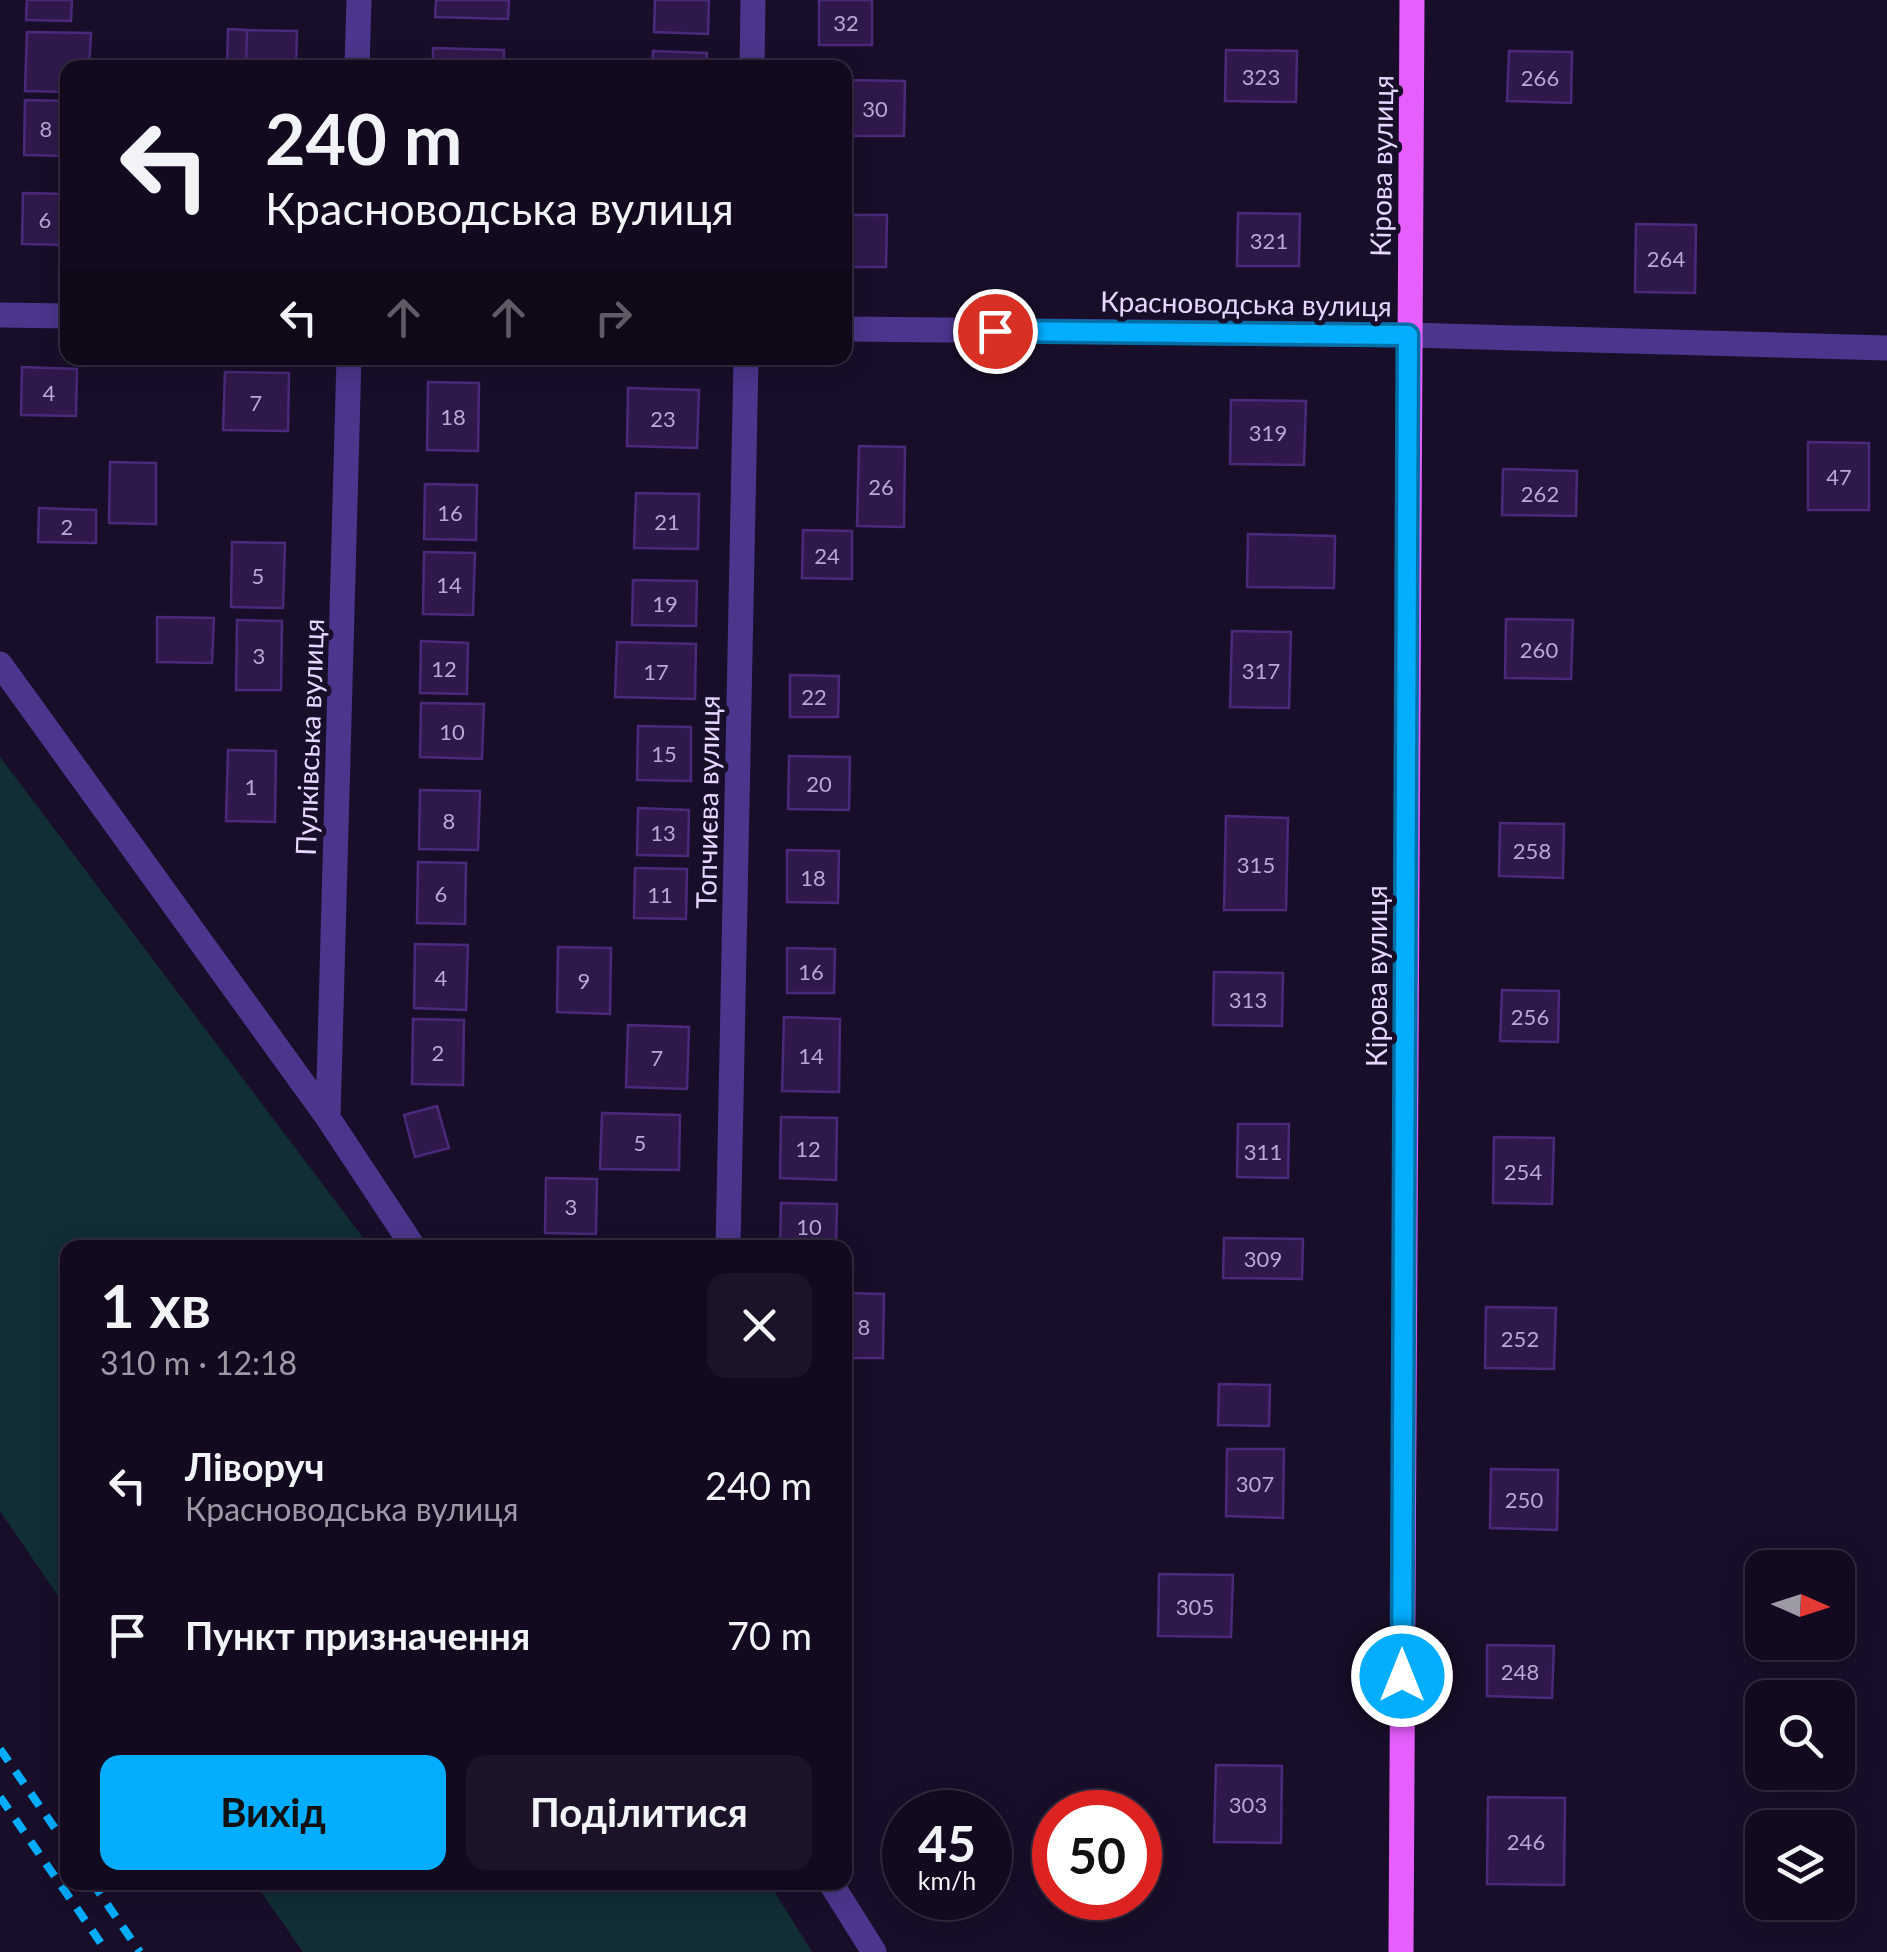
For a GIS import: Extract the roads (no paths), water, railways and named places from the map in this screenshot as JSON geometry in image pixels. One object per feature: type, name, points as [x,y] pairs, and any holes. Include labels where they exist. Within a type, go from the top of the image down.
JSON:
[{"type":"main road","name":"Кірова вулиця","points":[[1401,1952],[1412,0]]},
{"type":"street","points":[[357,60],[359,0]]},
{"type":"street","points":[[752,60],[754,0]]},
{"type":"street","points":[[0,315],[60,316]]},
{"type":"street","name":"Красноводська вулиця","points":[[852,329],[1408,335],[1887,348]]},
{"type":"street","name":"Пулківська вулиця","points":[[328,1118],[349,365]]},
{"type":"street","name":"Топчиєва вулиця","points":[[728,1240],[746,365]]},
{"type":"street","points":[[0,664],[328,1118],[409,1240]]},
{"type":"street","points":[[835,1890],[874,1952]]},
{"type":"railway","points":[[0,1749],[60,1835]]},
{"type":"railway","points":[[0,1797],[60,1884]]},
{"type":"railway","points":[[64,1890],[107,1952]]},
{"type":"railway","points":[[97,1890],[140,1952]]}]
